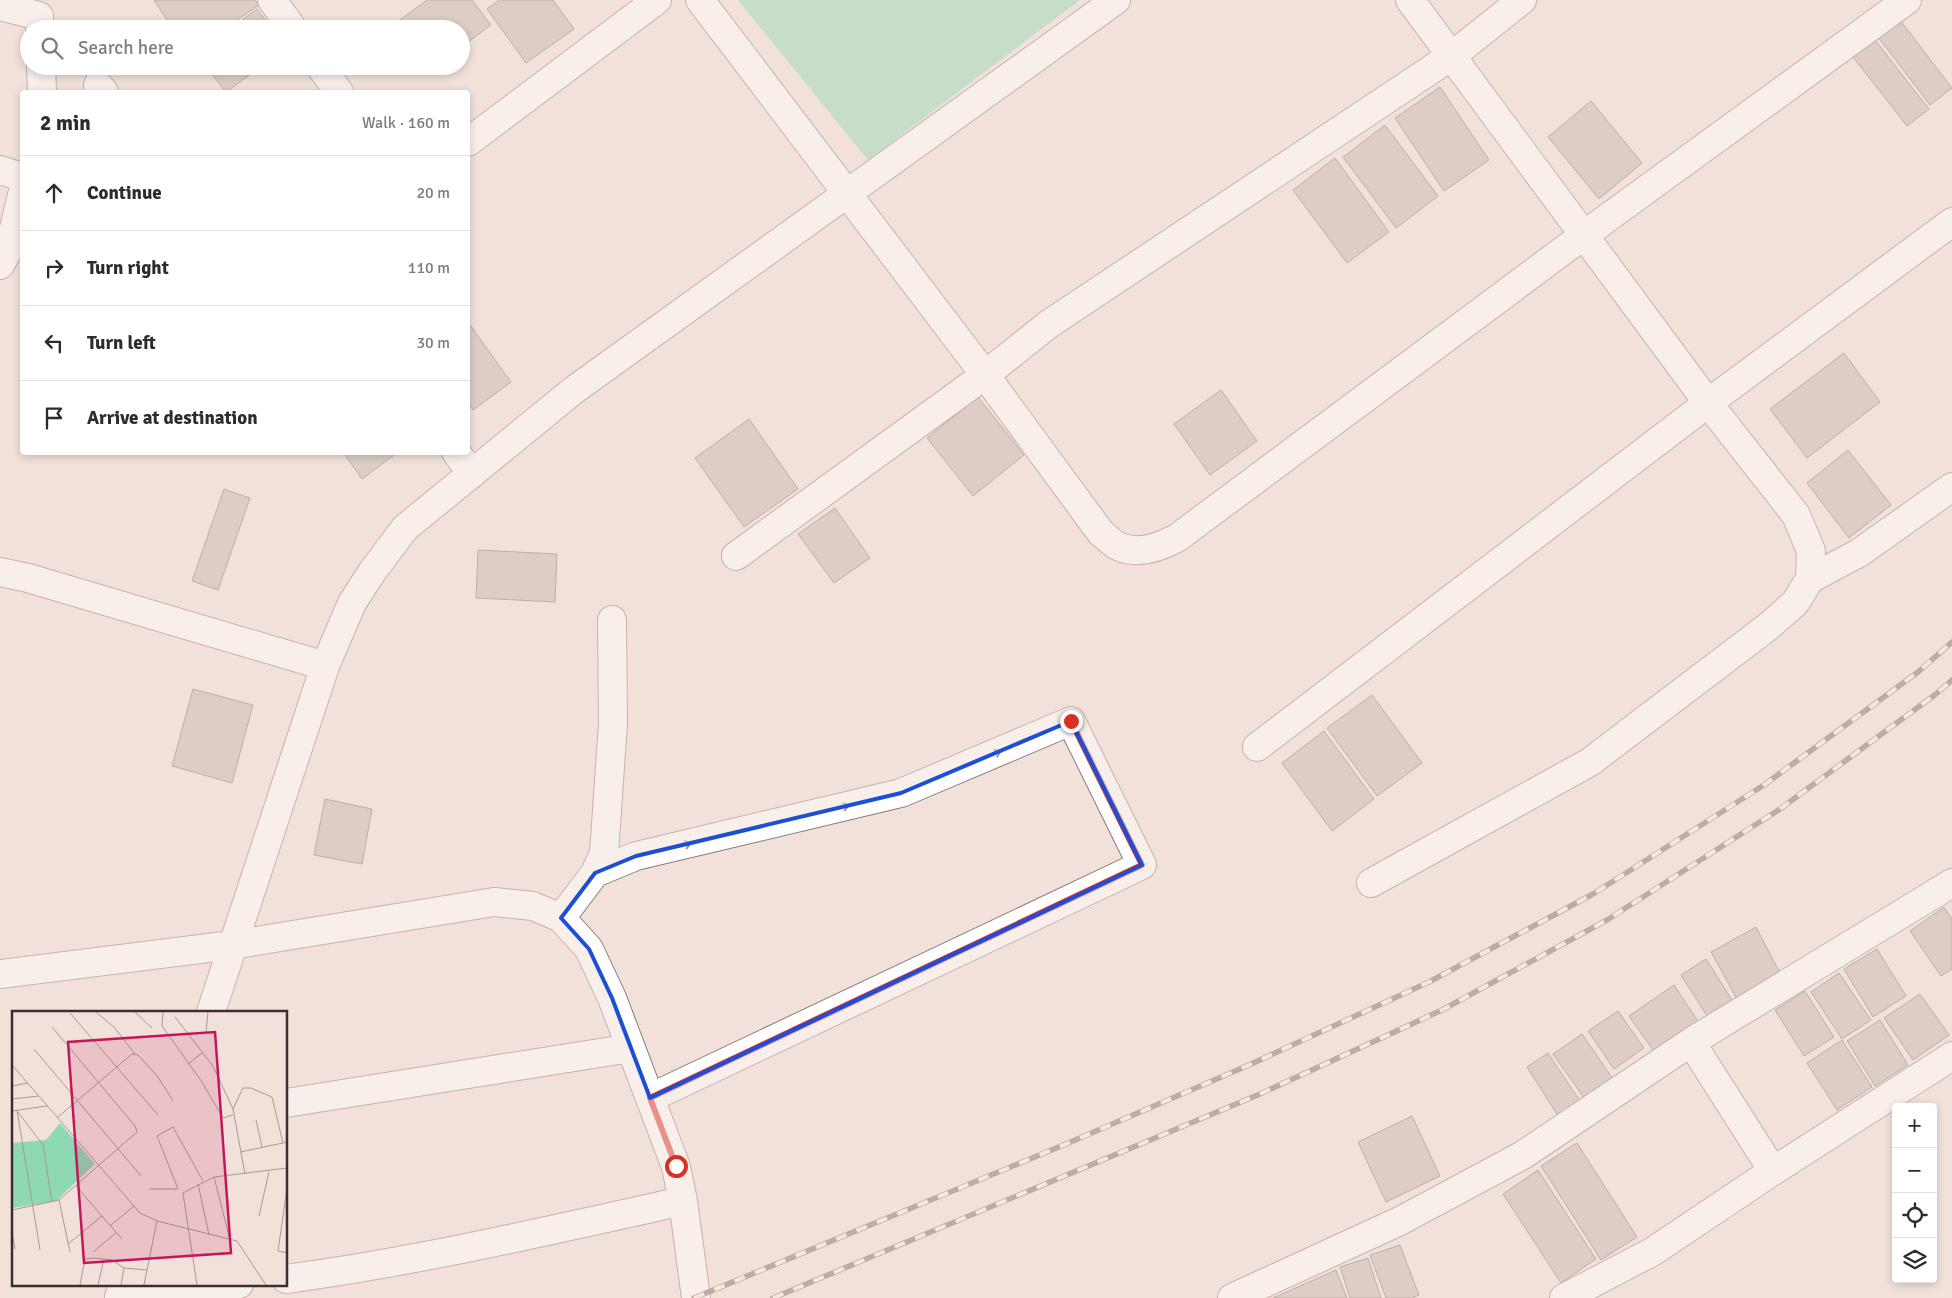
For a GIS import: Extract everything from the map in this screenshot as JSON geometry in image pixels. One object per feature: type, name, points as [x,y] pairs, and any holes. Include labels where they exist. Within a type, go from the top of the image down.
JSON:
[{"type":"street","points":[[272,0],[286,20]]},
{"type":"street","points":[[470,140],[657,0]]},
{"type":"street","points":[[700,0],[985,375],[1101,532],[1119,547],[1139,551],[1161,546],[1176,538],[1584,235],[1907,0]]},
{"type":"street","points":[[211,1011],[325,666],[352,604],[372,572],[400,535],[464,463],[574,390],[1116,0]]},
{"type":"street","points":[[1371,882],[1590,762],[1769,626],[1796,603],[1810,579],[1811,551],[1796,515],[1708,403],[1453,55],[1410,0]]},
{"type":"street","points":[[736,556],[985,375],[1049,324],[1453,55],[1522,0]]},
{"type":"street","points":[[0,6],[39,16],[39,20]]},
{"type":"street","points":[[41,75],[42,90]]},
{"type":"street","points":[[327,75],[338,90]]},
{"type":"street","points":[[0,170],[20,176]]},
{"type":"street","points":[[0,265],[9,249],[20,203]]},
{"type":"street","points":[[1257,747],[1708,403],[1952,222]]},
{"type":"street","points":[[1810,579],[1859,553],[1952,487]]},
{"type":"street","points":[[0,572],[28,578],[325,666]]},
{"type":"street","points":[[561,918],[595,873],[604,853],[613,724],[612,620]]},
{"type":"street","points":[[595,873],[636,856],[901,793],[1071,721],[1142,865],[650,1098]]},
{"type":"street","points":[[1232,1298],[1400,1221],[1523,1155],[1691,1042],[1952,883]]},
{"type":"street","points":[[0,974],[232,945],[494,902],[533,906],[561,918],[589,949],[612,998],[676,1166],[683,1201],[696,1298]]},
{"type":"street","points":[[1691,1042],[1773,1171]]},
{"type":"street","points":[[288,1103],[631,1048]]},
{"type":"street","points":[[1564,1298],[1652,1252],[1773,1171],[1952,1056]]},
{"type":"street","points":[[288,1279],[351,1270],[440,1254],[683,1201]]},
{"type":"street","points":[[120,1293],[213,1286]]},
{"type":"highlighted area","points":[[1071,721],[1142,865],[650,1098],[612,998],[589,949],[561,918],[595,873],[636,856],[901,793]]},
{"type":"green space","points":[[738,0],[1080,0],[868,160]]},
{"type":"building","points":[[154,0],[255,0],[259,5],[237,20],[167,20]]},
{"type":"building","points":[[427,0],[472,0],[491,25],[470,40],[470,20],[400,20]]},
{"type":"building","points":[[499,0],[553,0],[574,29],[526,63],[487,9]]},
{"type":"building","points":[[257,9],[265,20],[242,20]]},
{"type":"building","points":[[1900,20],[1952,88],[1930,105],[1878,37]]},
{"type":"building","points":[[1875,40],[1929,109],[1907,126],[1853,57]]},
{"type":"building","points":[[212,75],[250,75],[229,90],[224,90]]},
{"type":"building","points":[[1440,87],[1489,160],[1444,191],[1395,118]]},
{"type":"building","points":[[1591,101],[1642,163],[1599,199],[1548,137]]},
{"type":"building","points":[[1385,125],[1438,196],[1396,228],[1343,157]]},
{"type":"building","points":[[1335,158],[1389,232],[1347,263],[1293,190]]},
{"type":"building","points":[[470,325],[511,382],[473,410],[470,405]]},
{"type":"building","points":[[1844,353],[1880,402],[1807,458],[1770,409]]},
{"type":"building","points":[[1221,390],[1257,441],[1210,475],[1174,424]]},
{"type":"building","points":[[978,397],[1024,455],[973,496],[927,438]]},
{"type":"building","points":[[749,419],[798,489],[744,527],[695,458]]},
{"type":"building","points":[[1848,450],[1891,505],[1849,538],[1807,483]]},
{"type":"building","points":[[345,455],[394,455],[362,479]]},
{"type":"building","points":[[224,489],[250,498],[218,590],[192,581]]},
{"type":"building","points":[[835,508],[870,558],[834,583],[798,534]]},
{"type":"building","points":[[478,550],[557,554],[555,602],[476,598]]},
{"type":"building","points":[[193,689],[253,705],[232,783],[172,766]]},
{"type":"building","points":[[1372,695],[1422,763],[1377,796],[1327,728]]},
{"type":"building","points":[[1324,731],[1374,799],[1332,831],[1282,763]]},
{"type":"building","points":[[325,799],[372,809],[362,864],[314,855]]},
{"type":"building","points":[[1944,907],[1952,919],[1952,969],[1941,976],[1910,931]]},
{"type":"building","points":[[1756,927],[1781,975],[1737,999],[1711,952]]},
{"type":"building","points":[[1877,949],[1906,996],[1873,1017],[1844,969]]},
{"type":"building","points":[[1706,959],[1734,1003],[1709,1019],[1681,975]]},
{"type":"building","points":[[1839,973],[1871,1020],[1842,1039],[1811,992]]},
{"type":"building","points":[[1674,985],[1699,1023],[1655,1053],[1629,1016]]},
{"type":"building","points":[[1805,991],[1834,1037],[1804,1056],[1775,1010]]},
{"type":"building","points":[[1920,994],[1949,1035],[1913,1060],[1884,1018]]},
{"type":"building","points":[[1618,1011],[1644,1048],[1614,1069],[1588,1031]]},
{"type":"building","points":[[1880,1020],[1908,1065],[1875,1086],[1847,1041]]},
{"type":"building","points":[[1582,1034],[1615,1082],[1586,1101],[1553,1054]]},
{"type":"building","points":[[1842,1040],[1872,1087],[1837,1110],[1807,1063]]},
{"type":"building","points":[[1548,1053],[1582,1104],[1560,1119],[1527,1067]]},
{"type":"building","points":[[1412,1116],[1440,1176],[1386,1202],[1358,1142]]},
{"type":"building","points":[[1577,1143],[1637,1237],[1601,1260],[1541,1166]]},
{"type":"building","points":[[1538,1170],[1596,1259],[1561,1283],[1503,1194]]},
{"type":"building","points":[[1400,1245],[1419,1295],[1412,1298],[1386,1298],[1370,1255]]},
{"type":"building","points":[[1368,1258],[1381,1298],[1350,1298],[1340,1267]]},
{"type":"building","points":[[1336,1270],[1347,1298],[1273,1298]]},
{"type":"railway","points":[[694,1298],[1066,1144],[1249,1065],[1429,982],[1593,894],[1764,785],[1918,672],[1952,642]]},
{"type":"railway","points":[[773,1298],[1260,1094],[1442,1010],[1607,920],[1780,809],[1936,694],[1952,680]]},
{"type":"route","points":[[676,1166],[650,1098],[1142,865],[1071,721]]}]
